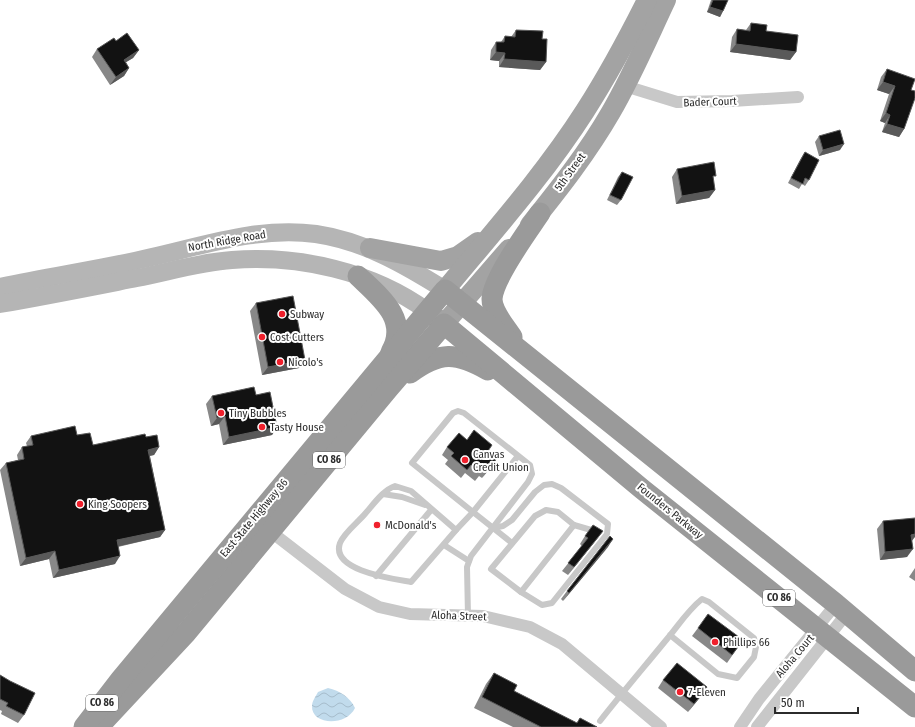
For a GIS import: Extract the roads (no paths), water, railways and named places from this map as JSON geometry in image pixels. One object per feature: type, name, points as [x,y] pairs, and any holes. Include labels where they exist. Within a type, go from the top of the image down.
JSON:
[{"type":"highway","points":[[527,356],[498,317],[492,299],[502,271],[540,213]]},
{"type":"highway","points":[[358,276],[390,310],[397,325],[396,339],[382,381]]},
{"type":"highway","name":"CO 86","points":[[445,290],[841,608],[915,671]]},
{"type":"highway","name":"5th Street","points":[[427,311],[445,290]]},
{"type":"highway","name":"East State Highway 86","points":[[99,727],[186,633],[270,531],[382,381],[427,311]]},
{"type":"highway","name":"East State Highway 86","points":[[84,727],[138,658],[382,381],[444,324]]},
{"type":"highway","name":"Founders Parkway","points":[[444,324],[529,396],[915,707]]},
{"type":"highway","name":"CO 86","points":[[382,381],[432,358],[453,357],[480,365],[529,396]]},
{"type":"main road","name":"5th Street","points":[[445,290],[559,149],[602,84],[648,0]]},
{"type":"main road","points":[[625,86],[621,82],[623,72],[657,0]]},
{"type":"main road","name":"5th Street","points":[[444,324],[523,234],[590,144],[625,86],[666,0]]},
{"type":"main road","points":[[523,234],[598,112],[605,93],[602,84]]},
{"type":"main road","name":"North Ridge Road","points":[[0,287],[252,235],[290,232],[316,234],[370,248],[404,265],[445,290]]},
{"type":"main road","points":[[370,248],[441,261],[458,256],[493,232]]},
{"type":"main road","name":"North Ridge Road","points":[[0,304],[194,265],[232,260],[268,259],[306,263],[358,276],[393,290],[427,311]]},
{"type":"main road","name":"Founders Parkway","points":[[427,311],[444,324]]},
{"type":"street","name":"Bader Court","points":[[625,86],[677,102],[732,101],[798,97]]},
{"type":"street","name":"Aloha Street","points":[[270,531],[345,590],[380,607],[410,614],[483,616],[530,627],[562,644],[660,727]]},
{"type":"street","name":"Aloha Court","points":[[757,727],[841,608]]},
{"type":"street","name":"Aloha Court","points":[[740,727],[759,699],[822,633]]},
{"type":"lane","points":[[468,616],[467,567],[471,556],[493,528],[528,482],[532,474],[530,466],[464,413],[458,411],[453,413],[412,463],[472,512],[493,528],[512,543]]},
{"type":"lane","points":[[456,530],[425,505],[417,496],[404,488],[396,486],[390,488],[383,494],[347,534],[340,543],[340,551],[346,561],[363,572],[376,576],[411,582],[444,545],[518,456]]},
{"type":"lane","points":[[493,528],[503,526],[512,520],[535,492],[544,485],[552,484],[561,488],[590,511],[604,519],[608,524],[607,534],[552,603],[542,605],[521,592],[491,568],[535,516],[546,510],[558,512],[574,525],[607,534]]},
{"type":"lane","points":[[376,576],[431,510]]},
{"type":"lane","points":[[521,592],[574,525]]},
{"type":"lane","points":[[444,545],[469,561]]},
{"type":"lane","points":[[600,721],[670,635],[702,599],[709,602],[754,638],[756,647],[754,657],[737,678],[728,677],[718,674],[670,635]]},
{"type":"water","points":[[328,688],[337,691],[353,704],[355,708],[351,714],[337,721],[323,720],[317,717],[313,712],[313,702],[318,692]]},
{"type":"place","name":"Subway","points":[[282,314]]},
{"type":"place","name":"Cost Cutters","points":[[262,337]]},
{"type":"place","name":"Nicolo's","points":[[280,362]]},
{"type":"place","name":"Tiny Bubbles","points":[[221,413]]},
{"type":"place","name":"Tasty House","points":[[262,427]]},
{"type":"place","name":"Canvas Credit Union","points":[[465,460]]},
{"type":"place","name":"King Soopers","points":[[80,504]]},
{"type":"place","name":"McDonald's","points":[[377,525]]},
{"type":"place","name":"Phillips 66","points":[[715,642]]},
{"type":"place","name":"7-Eleven","points":[[680,692]]}]
